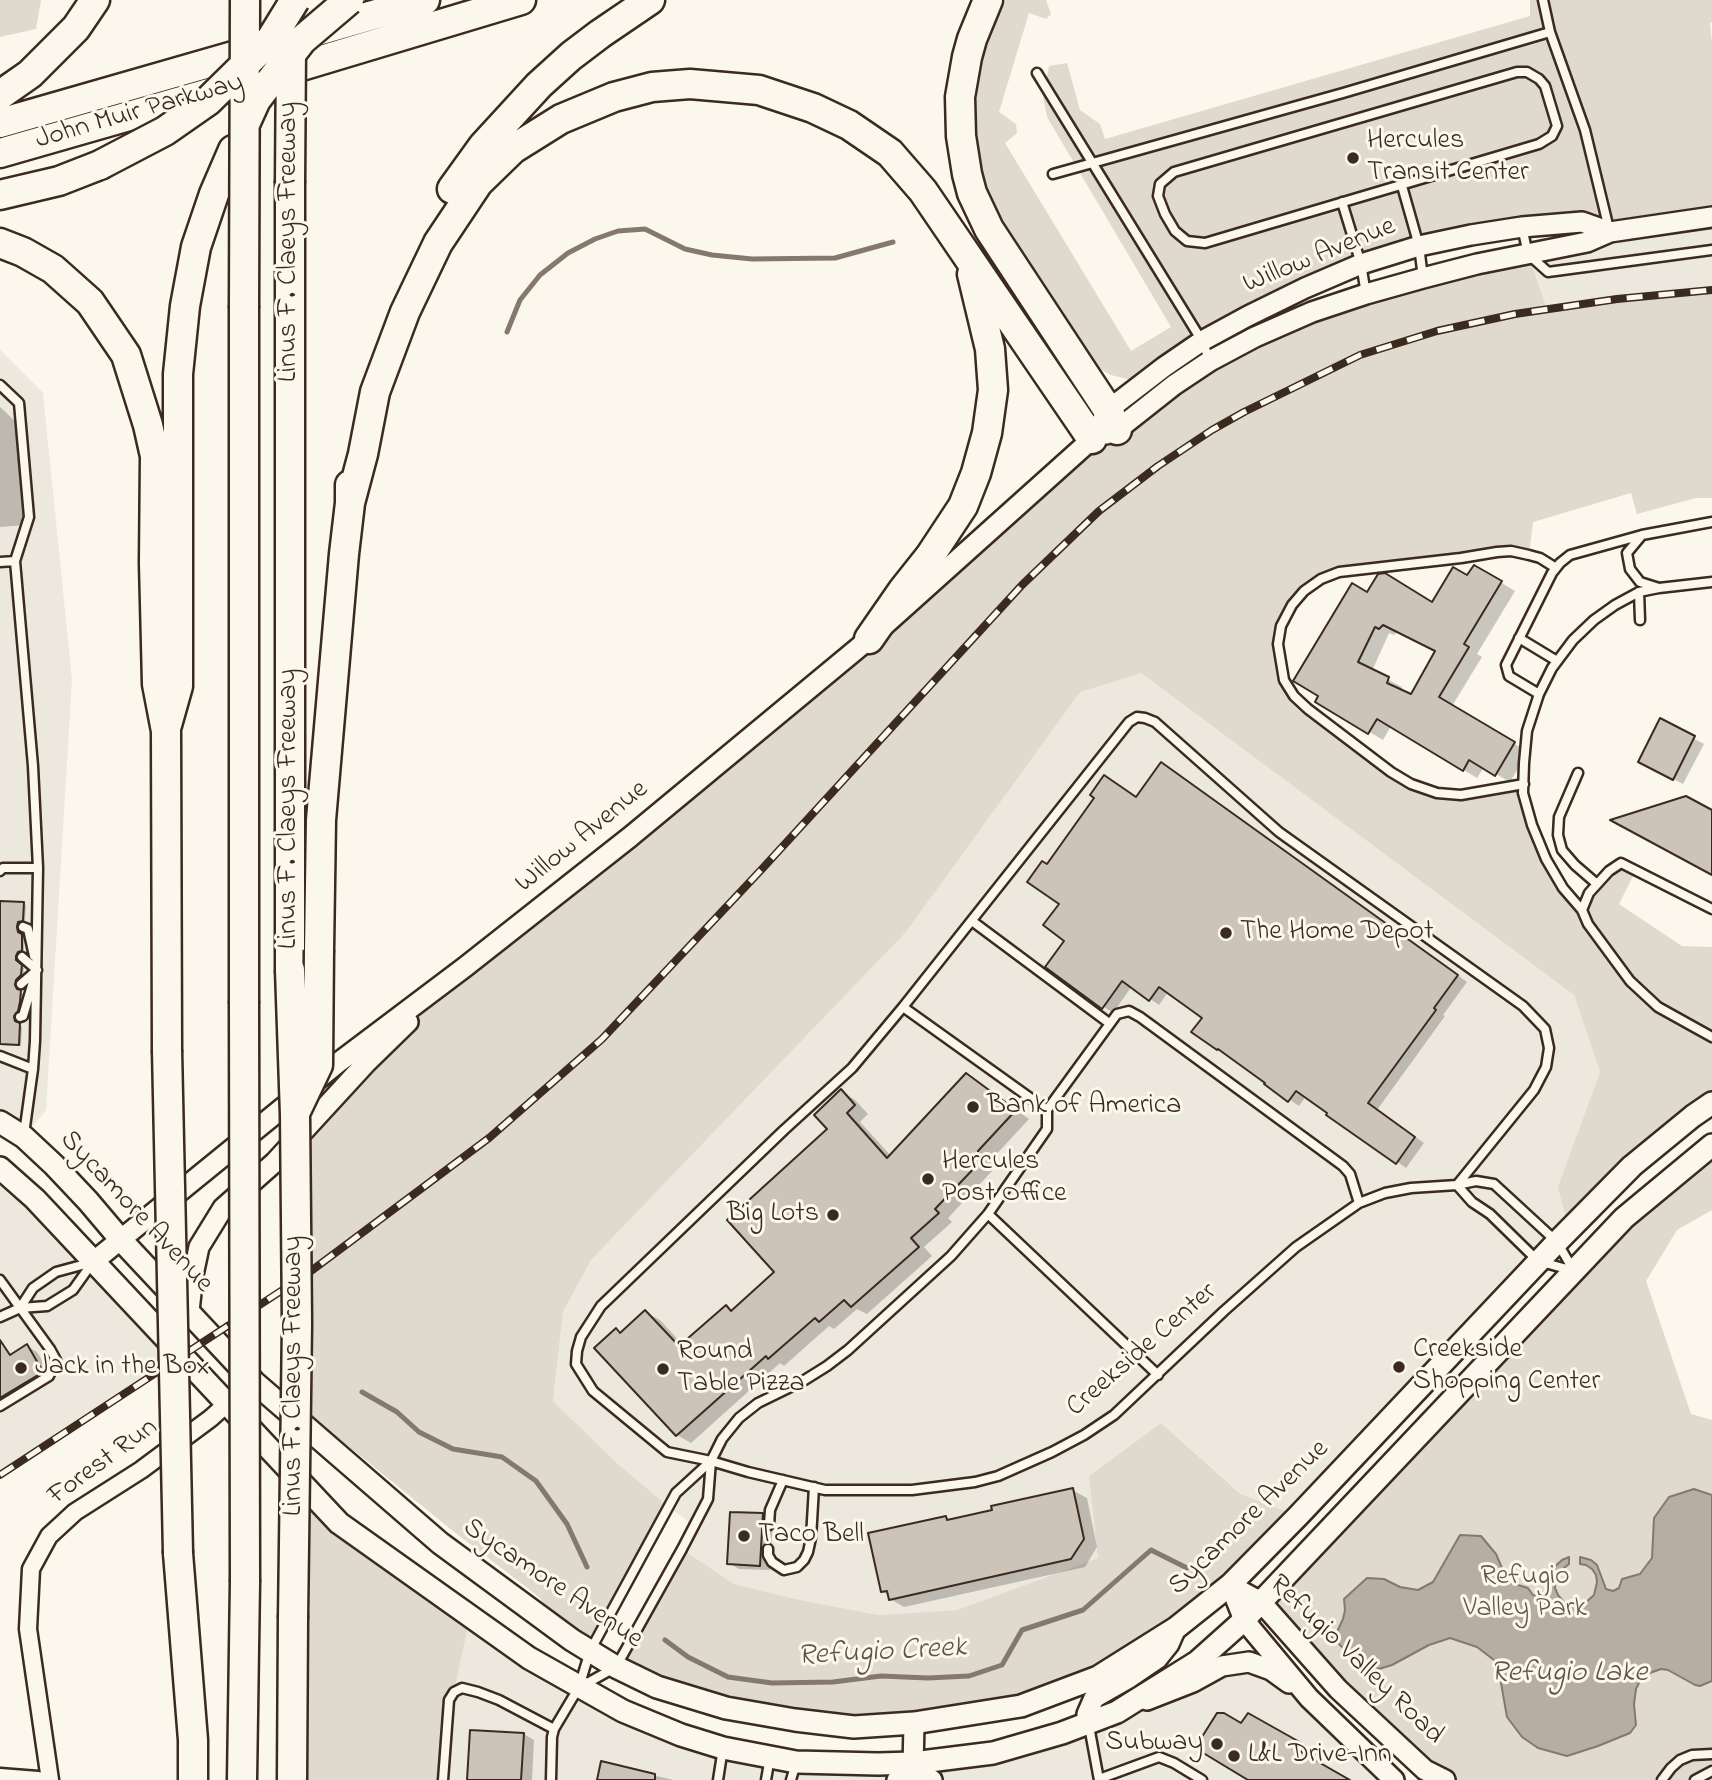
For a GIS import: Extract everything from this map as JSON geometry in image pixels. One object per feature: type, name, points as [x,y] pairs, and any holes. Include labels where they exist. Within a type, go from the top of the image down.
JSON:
[{"type":"highway","points":[[0,95],[30,74],[76,28],[95,0]]},
{"type":"highway","name":"Linus F. Claeys Freeway","points":[[242,1780],[245,1582],[245,0]]},
{"type":"highway","points":[[0,195],[59,181],[100,165],[165,131],[208,101],[271,39],[293,0]]},
{"type":"highway","name":"Linus F. Claeys Freeway","points":[[292,1780],[297,1323],[295,1115],[290,970],[290,183],[293,0]]},
{"type":"highway","points":[[166,731],[178,686],[178,374],[183,320],[197,247],[214,194],[256,100],[302,40],[349,0]]},
{"type":"highway","name":"John Muir Parkway","points":[[0,123],[425,0]]},
{"type":"highway","name":"John Muir Parkway","points":[[0,153],[331,58],[521,0]]},
{"type":"highway","points":[[295,1115],[318,1065],[321,820],[350,503],[350,450],[382,324],[422,238],[458,180],[484,146],[539,85],[590,41],[650,0]]},
{"type":"highway","points":[[988,0],[972,39],[960,97],[961,136],[967,174],[980,212],[993,237],[1106,426]]},
{"type":"highway","points":[[350,503],[375,392],[405,312],[445,233],[478,183],[513,149],[562,119],[614,97],[652,87],[690,84],[759,90],[813,108],[849,125],[890,153],[915,180],[966,255],[1106,426]]},
{"type":"highway","points":[[0,243],[53,269],[90,302],[126,355],[155,456],[157,684],[166,731],[167,1050],[178,1553],[193,1740],[193,1780]]},
{"type":"highway","points":[[869,639],[963,506],[987,433],[993,390],[990,349],[966,255]]},
{"type":"main road","name":"Sycamore Avenue","points":[[0,1122],[24,1137],[80,1192],[121,1240],[254,1382],[440,1544],[572,1640],[657,1688],[726,1708],[854,1727],[914,1723],[1021,1706],[1098,1677],[1176,1628],[1230,1585],[1632,1166],[1712,1103]]},
{"type":"main road","points":[[0,1168],[35,1199],[339,1523],[529,1658],[623,1711],[681,1735],[723,1748],[770,1757],[794,1771],[849,1764],[908,1770],[993,1753],[1062,1733],[1117,1712],[1196,1662],[1244,1620],[1624,1218],[1712,1145]]},
{"type":"street","name":"Willow Avenue","points":[[1106,426],[1210,361],[1255,337],[1312,312],[1423,278],[1587,242],[1610,232],[1712,217]]},
{"type":"street","name":"Willow Avenue","points":[[93,1262],[339,1062],[630,837],[869,639],[1106,426],[1164,367],[1202,341],[1305,288],[1361,264],[1419,246],[1522,227],[1583,222],[1610,232]]},
{"type":"street","points":[[189,1311],[199,1247],[223,1208],[275,1161],[366,1063],[465,967]]},
{"type":"street","name":"Forest Run","points":[[50,1780],[28,1629],[31,1569],[50,1536],[75,1513],[141,1470],[254,1382]]},
{"type":"street","name":"Refugio Valley Road","points":[[1230,1585],[1261,1602],[1338,1689],[1421,1775],[1445,1780]]},
{"type":"street","name":"Refugio Valley Road","points":[[1230,1585],[1244,1620],[1309,1698],[1394,1780]]},
{"type":"street","points":[[1088,1723],[1087,1714],[1094,1698],[1157,1659],[1169,1644],[1176,1628]]},
{"type":"street","points":[[1117,1712],[1193,1682],[1223,1666],[1249,1662],[1271,1670],[1309,1698]]},
{"type":"street","points":[[914,1723],[908,1770],[932,1780]]},
{"type":"street","points":[[0,1777],[38,1780]]},
{"type":"lane","points":[[1544,0],[1550,33],[1585,130],[1610,232]]},
{"type":"lane","points":[[1053,174],[1550,33]]},
{"type":"lane","points":[[1517,72],[1527,72],[1545,86],[1557,126],[1552,136],[1539,144],[1402,186],[1205,243],[1187,241],[1175,231],[1158,196],[1160,184],[1174,172],[1517,72]]},
{"type":"lane","points":[[1037,73],[1202,341],[1210,361]]},
{"type":"lane","points":[[1402,186],[1419,246],[1423,278]]},
{"type":"lane","points":[[1342,202],[1361,264],[1366,294]]},
{"type":"lane","points":[[1522,227],[1528,254],[1548,272],[1712,250]]},
{"type":"lane","points":[[0,385],[19,403],[29,517],[15,561],[33,766],[38,868],[33,1069],[24,1137]]},
{"type":"lane","points":[[1539,694],[1509,676],[1506,665],[1556,568],[1570,555],[1642,535],[1712,522]]},
{"type":"lane","points":[[1642,535],[1627,553],[1630,569],[1640,582],[1659,588]]},
{"type":"lane","points":[[1524,784],[1461,795],[1437,793],[1411,784],[1391,772],[1294,696],[1284,680],[1278,644],[1281,626],[1292,605],[1304,591],[1321,579],[1339,572],[1504,551],[1529,555],[1556,568]]},
{"type":"lane","points":[[0,562],[15,561]]},
{"type":"lane","points":[[1712,582],[1639,592],[1594,620],[1573,640],[1539,694],[1527,730],[1523,793],[1546,859],[1563,888],[1582,910],[1588,924],[1630,981],[1658,1007],[1712,1037]]},
{"type":"lane","points":[[1639,592],[1640,620]]},
{"type":"lane","points":[[1518,638],[1557,662]]},
{"type":"lane","name":"Creekside Center","points":[[1457,1185],[1534,1090],[1546,1067],[1549,1048],[1545,1029],[1523,1006],[1279,832],[1154,722],[1138,717],[1129,722],[852,1068],[601,1306],[581,1337],[576,1364],[593,1391],[667,1452],[825,1490],[912,1490],[975,1482],[998,1476],[1084,1435],[1114,1415],[1296,1247],[1359,1203],[1385,1193],[1411,1188],[1457,1185],[1476,1181],[1494,1184],[1557,1242],[1574,1271]]},
{"type":"lane","points":[[1578,774],[1559,817],[1558,835],[1562,850],[1597,884]]},
{"type":"lane","points":[[1582,910],[1589,892],[1609,871],[1621,863],[1712,909]]},
{"type":"lane","points":[[0,871],[3,868],[38,868]]},
{"type":"lane","points":[[972,921],[1109,1023]]},
{"type":"lane","points":[[20,1017],[23,1016],[37,970],[28,929],[23,927]]},
{"type":"lane","points":[[22,957],[37,970]]},
{"type":"lane","points":[[21,984],[37,970]]},
{"type":"lane","points":[[903,1007],[1047,1110]]},
{"type":"lane","points":[[551,1780],[554,1729],[579,1687],[590,1651],[676,1493],[711,1461],[722,1439],[739,1418],[758,1403],[803,1381],[848,1350],[951,1256],[988,1214],[1047,1129],[1047,1110],[1117,1014],[1129,1012],[1140,1017],[1343,1166],[1350,1174],[1359,1203]]},
{"type":"lane","points":[[0,1056],[33,1069]]},
{"type":"lane","points":[[1457,1185],[1472,1202],[1490,1214],[1538,1261],[1574,1271]]},
{"type":"lane","points":[[988,1214],[1158,1375]]},
{"type":"lane","points":[[20,1308],[33,1288],[55,1272],[93,1262]]},
{"type":"lane","points":[[0,1317],[20,1308],[47,1306],[56,1301],[73,1290],[93,1262]]},
{"type":"lane","points":[[0,1280],[56,1360],[49,1376],[0,1406]]},
{"type":"lane","points":[[579,1687],[616,1667],[708,1499],[711,1461]]},
{"type":"lane","points":[[769,1525],[770,1510],[783,1480]]},
{"type":"lane","points":[[768,1549],[772,1562],[784,1570],[797,1567],[804,1560],[811,1538],[814,1487]]},
{"type":"lane","points":[[443,1780],[449,1700],[454,1692],[462,1688],[499,1700],[554,1729]]},
{"type":"lane","points":[[1088,1723],[1099,1780],[1158,1757],[1202,1780]]},
{"type":"lane","points":[[718,1780],[723,1748]]},
{"type":"lane","points":[[1662,1780],[1681,1760],[1692,1755],[1712,1754]]},
{"type":"lane","points":[[766,1780],[770,1757]]},
{"type":"lane","points":[[1695,1780],[1712,1772]]},
{"type":"shaded area","points":[[1712,217],[1712,290],[1547,309],[1528,254]]},
{"type":"shaded area","points":[[0,350],[43,393],[72,680],[46,1110],[24,1137],[0,1123]]},
{"type":"shaded area","points":[[1141,673],[1574,995],[1600,1072],[1559,1187],[1565,1215],[1285,1511],[1242,1494],[1161,1423],[1089,1476],[1099,1558],[957,1610],[879,1615],[734,1584],[682,1549],[694,1526],[619,1465],[553,1401],[563,1312],[591,1260],[906,932],[1080,691]]},
{"type":"shaded area","points":[[0,1168],[173,1362],[0,1475]]},
{"type":"shaded area","points":[[470,1617],[681,1735],[878,1764],[897,1780],[443,1780],[454,1692]]},
{"type":"shaded area","points":[[1222,1666],[1271,1670],[1394,1780],[932,1780],[930,1761],[993,1753]]},
{"type":"green space","points":[[0,0],[41,0],[36,29],[0,37]]},
{"type":"green space","points":[[1006,0],[1046,0],[1051,14],[1046,19],[1029,13],[999,112],[1016,124],[1017,133],[1005,143],[1131,351],[1171,327],[1047,117],[1043,97],[1049,66],[1067,63],[1080,110],[1100,124],[1105,139],[1530,16],[1530,0],[1712,0],[1712,217],[1610,232],[1582,222],[1361,264],[1144,383],[1111,375],[1089,359],[1025,265],[994,210],[983,182],[977,148],[976,90],[989,36]]},
{"type":"green space","points":[[1528,254],[1547,309],[1712,290],[1712,498],[1696,498],[1637,514],[1631,493],[1533,522],[1529,555],[1511,551],[1339,572],[1304,591],[1281,626],[1281,664],[1294,696],[1411,784],[1461,795],[1524,784],[1546,859],[1582,909],[1589,892],[1621,863],[1636,870],[1619,904],[1682,946],[1712,947],[1712,1103],[1557,1242],[1565,1215],[1558,1187],[1600,1072],[1574,995],[1141,673],[1080,692],[906,932],[591,1260],[563,1312],[553,1401],[619,1465],[669,1507],[590,1651],[572,1640],[539,1597],[305,1411],[295,1115],[315,1087],[436,990],[1092,439],[1255,337]]},
{"type":"green space","name":"Refugio Valley Park","points":[[1712,1145],[1712,1210],[1677,1230],[1646,1281],[1691,1414],[1712,1420],[1712,1780],[1445,1780],[1261,1602],[1574,1271]]},
{"type":"green space","points":[[1161,1423],[1241,1494],[1298,1516],[1176,1628],[1021,1706],[795,1720],[616,1667],[682,1549],[734,1584],[879,1615],[957,1610],[1098,1558],[1089,1476]]},
{"type":"green space","points":[[295,1483],[470,1617],[454,1692],[443,1780],[292,1780]]},
{"type":"water","name":"Refugio Lake","points":[[1694,1489],[1712,1495],[1712,1681],[1700,1686],[1695,1685],[1661,1669],[1647,1674],[1636,1689],[1636,1725],[1630,1733],[1567,1756],[1538,1748],[1522,1737],[1507,1717],[1494,1660],[1477,1647],[1450,1638],[1379,1669],[1351,1656],[1332,1637],[1343,1619],[1344,1599],[1367,1578],[1384,1579],[1400,1587],[1418,1590],[1433,1582],[1460,1535],[1481,1536],[1496,1554],[1505,1575],[1515,1584],[1528,1588],[1533,1595],[1540,1597],[1547,1593],[1551,1570],[1569,1557],[1569,1564],[1558,1573],[1555,1588],[1558,1595],[1569,1605],[1583,1605],[1594,1595],[1597,1582],[1592,1569],[1580,1564],[1580,1557],[1597,1565],[1606,1589],[1613,1591],[1619,1588],[1622,1579],[1640,1574],[1652,1558],[1654,1518],[1669,1497]]},
{"type":"building","points":[[1474,565],[1502,581],[1464,644],[1469,647],[1439,697],[1515,742],[1495,776],[1469,760],[1463,771],[1377,719],[1368,734],[1315,702],[1318,696],[1293,681],[1352,583],[1367,592],[1378,574],[1385,573],[1432,602],[1453,567],[1467,575]],"holes":[[[1383,625],[1435,651],[1411,694],[1387,683],[1389,677],[1358,662],[1375,627],[1379,629]]]},
{"type":"building","points":[[1660,718],[1695,736],[1673,780],[1638,762]]},
{"type":"building","name":"The Home Depot","points":[[1161,762],[1458,975],[1434,1008],[1436,1010],[1368,1103],[1415,1137],[1396,1164],[1296,1091],[1288,1102],[1191,1032],[1202,1018],[1159,987],[1149,1001],[1122,981],[1102,1009],[1045,967],[1064,941],[1043,925],[1059,904],[1027,882],[1042,861],[1047,864],[1094,798],[1090,795],[1104,775],[1136,797]]},
{"type":"building","points":[[1686,796],[1712,810],[1712,875],[1610,820]]},
{"type":"building","points":[[0,901],[24,902],[23,921],[18,922],[17,927],[22,934],[22,951],[16,956],[16,960],[22,965],[21,975],[15,985],[21,990],[20,1002],[14,1016],[15,1021],[20,1023],[19,1045],[0,1044]]},
{"type":"building","points":[[966,1073],[1016,1110],[978,1151],[980,1162],[935,1209],[939,1213],[911,1238],[919,1247],[851,1307],[844,1300],[819,1322],[815,1318],[768,1359],[766,1356],[676,1436],[594,1348],[616,1328],[620,1333],[645,1310],[679,1346],[726,1305],[731,1311],[774,1272],[727,1220],[827,1129],[814,1115],[841,1089],[855,1105],[847,1113],[887,1158]]},
{"type":"building","name":"Jack in the Box","points":[[0,1340],[10,1355],[27,1344],[43,1372],[0,1398]]},
{"type":"building","points":[[1073,1488],[1084,1539],[1071,1559],[889,1600],[887,1591],[881,1592],[868,1533],[946,1516],[947,1520],[992,1510],[991,1506]]},
{"type":"building","points":[[730,1512],[763,1513],[760,1566],[727,1564]]},
{"type":"building","points":[[1217,1713],[1224,1713],[1241,1723],[1248,1713],[1305,1745],[1301,1752],[1350,1780],[1248,1780],[1195,1748]]},
{"type":"building","points":[[470,1730],[524,1733],[521,1780],[467,1780]]},
{"type":"building","points":[[601,1761],[655,1774],[655,1780],[597,1780]]},
{"type":"waterway","points":[[507,332],[520,300],[540,275],[568,253],[618,231],[645,229],[685,249],[752,259],[835,258],[893,242]]},
{"type":"waterway","name":"Refugio Creek","points":[[362,1392],[397,1412],[419,1432],[453,1449],[502,1457],[536,1481],[567,1524],[587,1567]]},
{"type":"waterway","name":"Refugio Creek","points":[[665,1640],[688,1657],[728,1677],[772,1683],[833,1682],[881,1676],[969,1676],[1002,1665],[1022,1630],[1083,1610],[1151,1550],[1187,1568]]},
{"type":"railway","points":[[0,1475],[307,1274],[489,1138],[602,1039],[1022,585],[1099,511],[1158,466],[1244,412],[1360,355],[1437,331],[1515,314],[1617,299],[1712,290]]},
{"type":"place","name":"Hercules Transit Center","points":[[1353,158]]},
{"type":"place","name":"The Home Depot","points":[[1226,933]]},
{"type":"place","name":"Bank of America","points":[[973,1107]]},
{"type":"place","name":"Hercules Post Office","points":[[928,1179]]},
{"type":"place","name":"Big Lots","points":[[833,1215]]},
{"type":"place","name":"Creekside Shopping Center","points":[[1399,1367]]},
{"type":"place","name":"Jack in the Box","points":[[21,1368]]},
{"type":"place","name":"Round Table Pizza","points":[[663,1369]]},
{"type":"place","name":"Taco Bell","points":[[744,1536]]},
{"type":"place","name":"Subway","points":[[1217,1744]]},
{"type":"place","name":"L&L Drive-Inn","points":[[1234,1756]]}]
